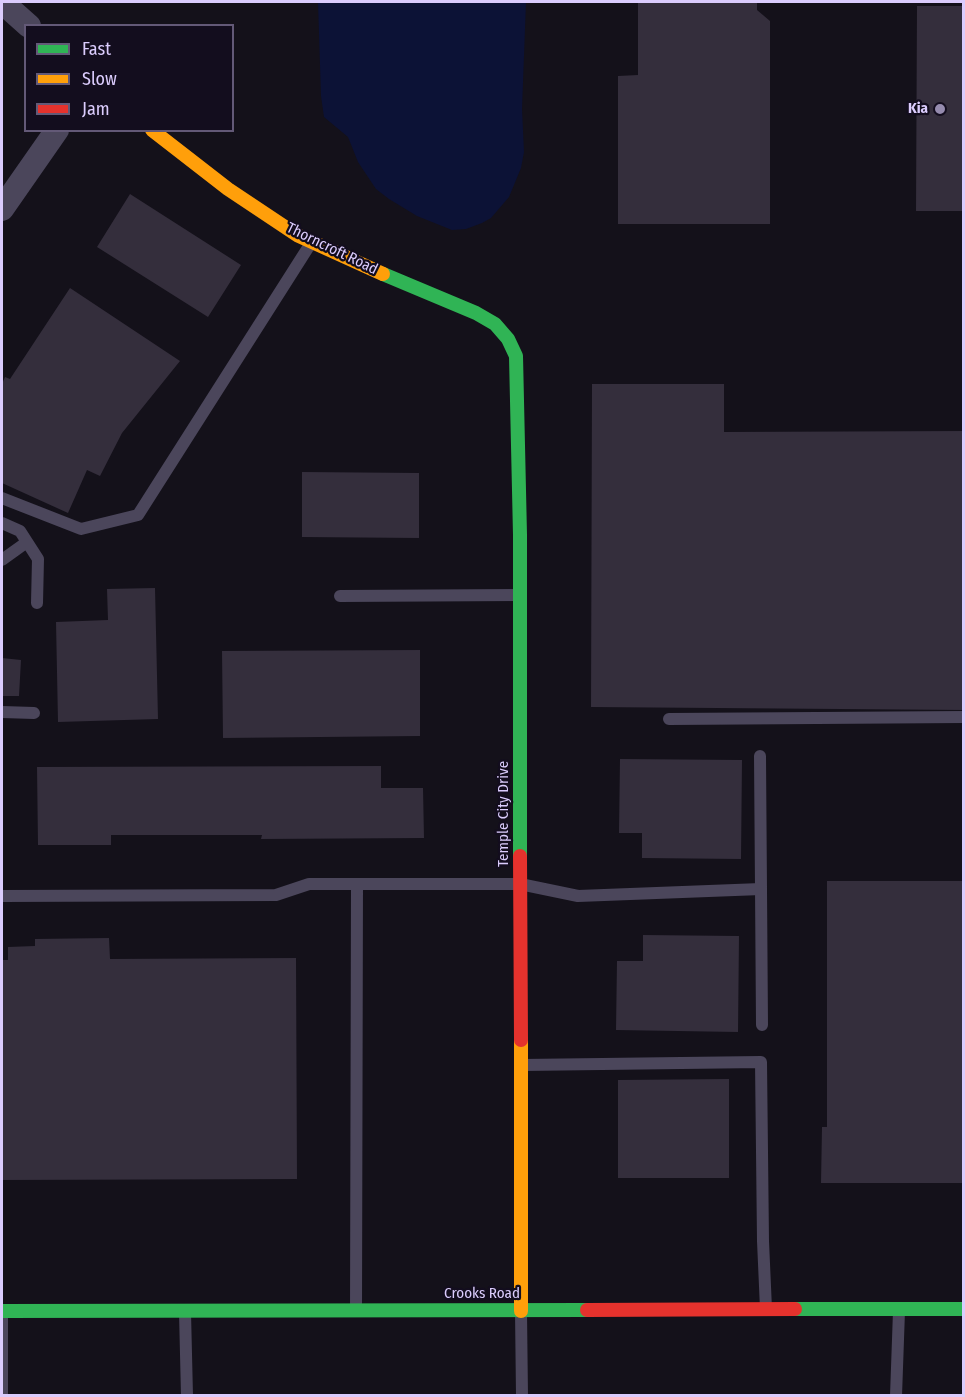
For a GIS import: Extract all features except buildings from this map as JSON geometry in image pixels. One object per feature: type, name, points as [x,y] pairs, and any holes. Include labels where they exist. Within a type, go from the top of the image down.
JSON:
[{"type":"street","points":[[2,2],[27,24]]},
{"type":"street","points":[[2,209],[56,132]]},
{"type":"street","name":"Thorncroft Road","points":[[155,132],[228,189],[297,235],[421,291],[476,313],[495,324]]},
{"type":"street","name":"Temple City Drive","points":[[495,324],[508,339],[516,356],[518,377],[521,1311]]},
{"type":"street","name":"Crooks Road","points":[[2,1311],[963,1309]]},
{"type":"lane","points":[[2,498],[81,529],[138,515],[312,242]]},
{"type":"lane","points":[[2,523],[20,531],[38,559],[37,603]]},
{"type":"lane","points":[[2,560],[27,542]]},
{"type":"lane","points":[[340,596],[520,595]]},
{"type":"lane","points":[[2,712],[34,713]]},
{"type":"lane","points":[[669,719],[963,717]]},
{"type":"lane","points":[[760,756],[762,1025]]},
{"type":"lane","points":[[2,896],[276,895],[309,884],[520,884],[578,896],[761,889]]},
{"type":"lane","points":[[356,1311],[357,884]]},
{"type":"lane","points":[[521,1065],[761,1062],[766,1310]]},
{"type":"lane","points":[[896,1395],[899,1310]]},
{"type":"lane","points":[[2,1311],[2,1395]]},
{"type":"lane","points":[[184,1311],[187,1395]]},
{"type":"lane","points":[[521,1311],[522,1395]]},
{"type":"shaded area","points":[[318,2],[526,2],[522,109],[524,152],[521,168],[509,197],[491,218],[466,229],[452,230],[417,216],[376,189],[358,162],[348,137],[324,117],[321,96]]},
{"type":"traffic: fast","points":[[383,274],[476,313],[495,324],[508,339],[516,356],[520,535],[520,856]]},
{"type":"traffic: fast","points":[[795,1309],[964,1309]]},
{"type":"traffic: fast","points":[[2,1311],[587,1310]]},
{"type":"traffic: slow","points":[[155,132],[228,189],[297,235],[383,274]]},
{"type":"traffic: slow","points":[[521,1040],[521,1311]]},
{"type":"traffic: jam","points":[[520,856],[521,1040]]},
{"type":"traffic: jam","points":[[587,1310],[795,1309]]},
{"type":"place","name":"Kia","points":[[940,109]]}]
